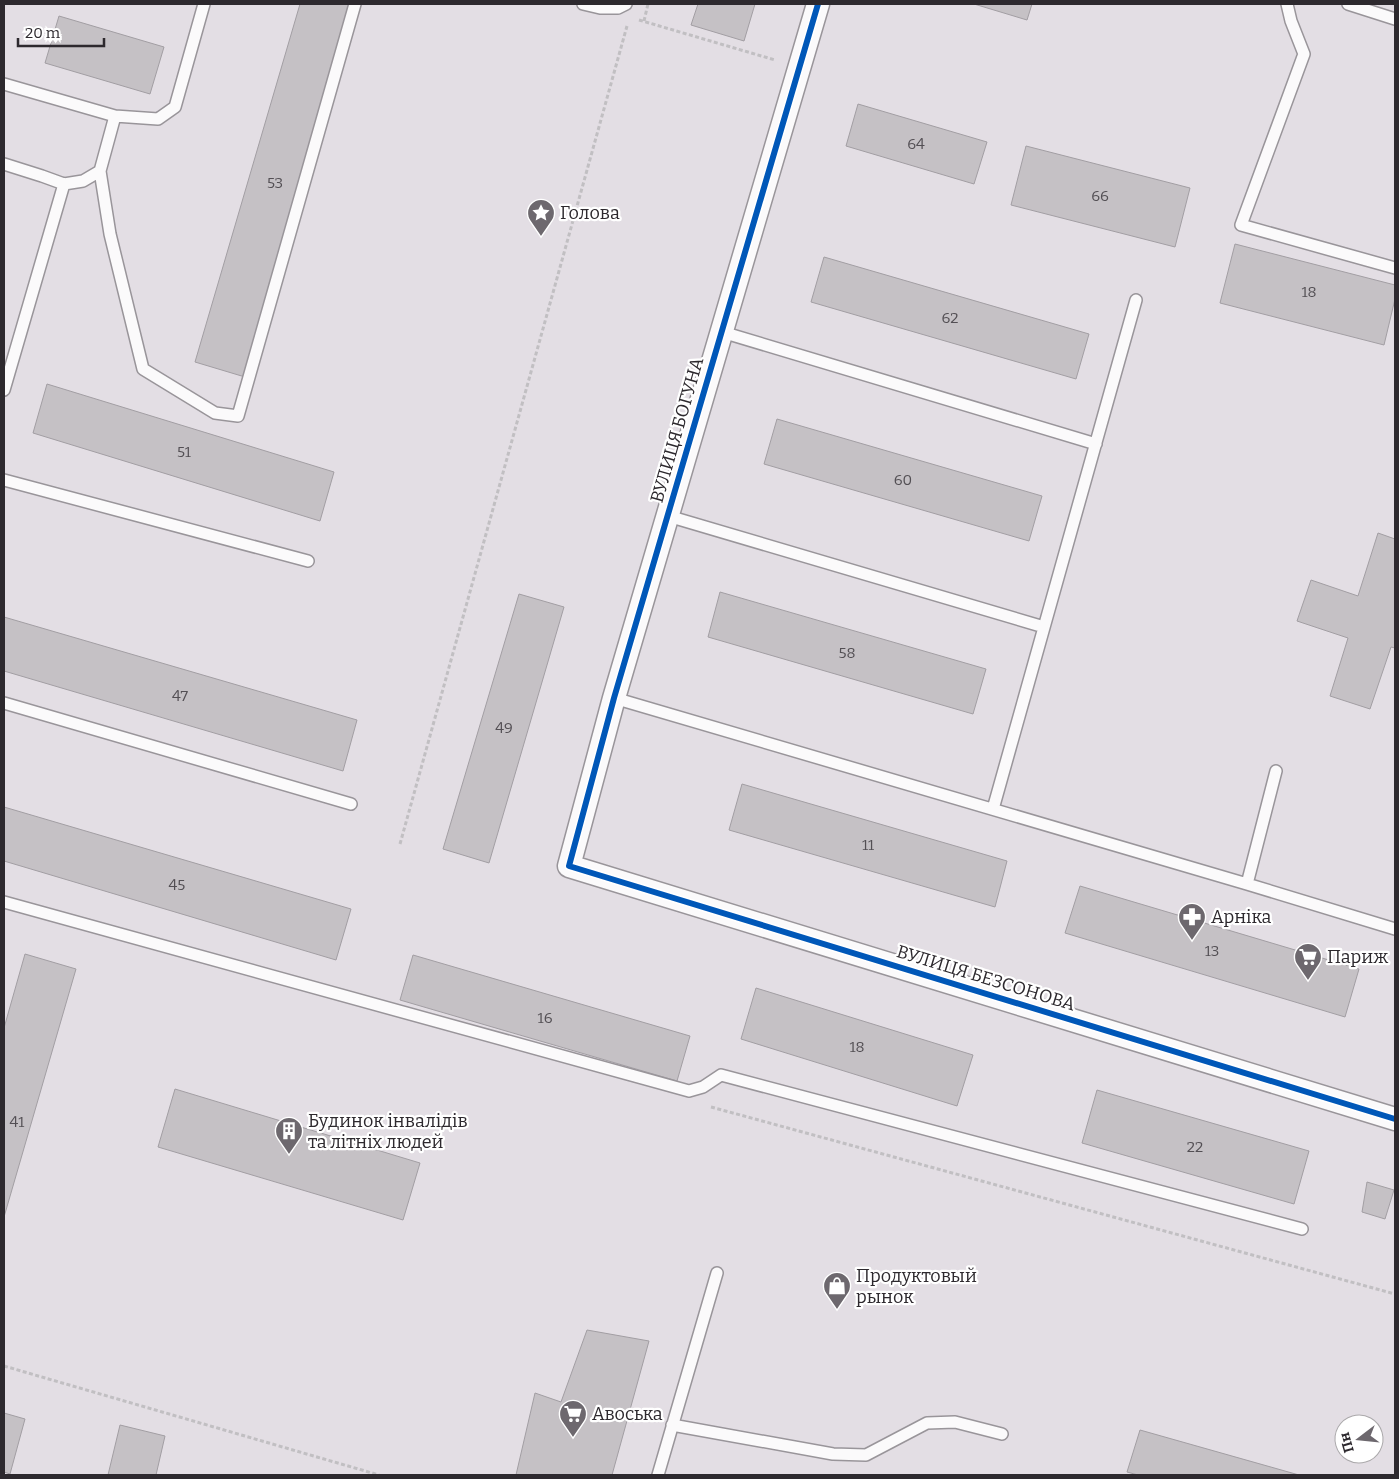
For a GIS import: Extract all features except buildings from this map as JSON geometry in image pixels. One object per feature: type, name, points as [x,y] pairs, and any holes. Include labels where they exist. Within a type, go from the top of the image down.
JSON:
[{"type":"street","name":"ВУЛИЦЯ БОГУНА","points":[[569,866],[614,698],[818,4]]},
{"type":"street","name":"ВУЛИЦЯ БЕЗСОНОВА","points":[[569,866],[1395,1119]]},
{"type":"lane","points":[[4,84],[115,116],[158,119],[175,107],[204,4]]},
{"type":"lane","points":[[115,116],[100,171],[110,234],[143,369],[215,413],[238,416],[355,4]]},
{"type":"lane","points":[[584,4],[600,8],[618,8],[626,4]]},
{"type":"lane","points":[[1287,4],[1291,22],[1304,54],[1241,225],[1395,268]]},
{"type":"lane","points":[[1348,4],[1395,19]]},
{"type":"lane","points":[[4,164],[64,184],[83,181],[100,171]]},
{"type":"lane","points":[[4,390],[64,184]]},
{"type":"lane","points":[[993,809],[1136,300]]},
{"type":"lane","points":[[722,332],[1096,444]]},
{"type":"lane","points":[[4,480],[308,561]]},
{"type":"lane","points":[[668,516],[1044,627]]},
{"type":"lane","points":[[614,698],[1395,929]]},
{"type":"lane","points":[[4,703],[351,804]]},
{"type":"lane","points":[[1247,884],[1276,772]]},
{"type":"lane","points":[[4,902],[689,1092],[703,1088],[722,1075],[1302,1229]]},
{"type":"lane","points":[[658,1475],[717,1273]]},
{"type":"lane","points":[[672,1425],[833,1454],[866,1455],[927,1423],[956,1422],[1002,1434]]},
{"type":"path","points":[[400,844],[630,17]]},
{"type":"path","points":[[637,19],[799,68]]},
{"type":"path","points":[[4,1366],[379,1475]]},
{"type":"cycle path","points":[[818,4],[614,698],[569,866],[1395,1119]]},
{"type":"place","name":"Голова","points":[[541,237]]},
{"type":"place","name":"Арніка","points":[[1192,941]]},
{"type":"place","name":"Париж","points":[[1308,981]]},
{"type":"place","name":"Будинок інвалідів та літніх людей","points":[[289,1155]]},
{"type":"place","name":"Продуктовый рынок","points":[[837,1310]]},
{"type":"place","name":"Авоська","points":[[573,1438]]}]
